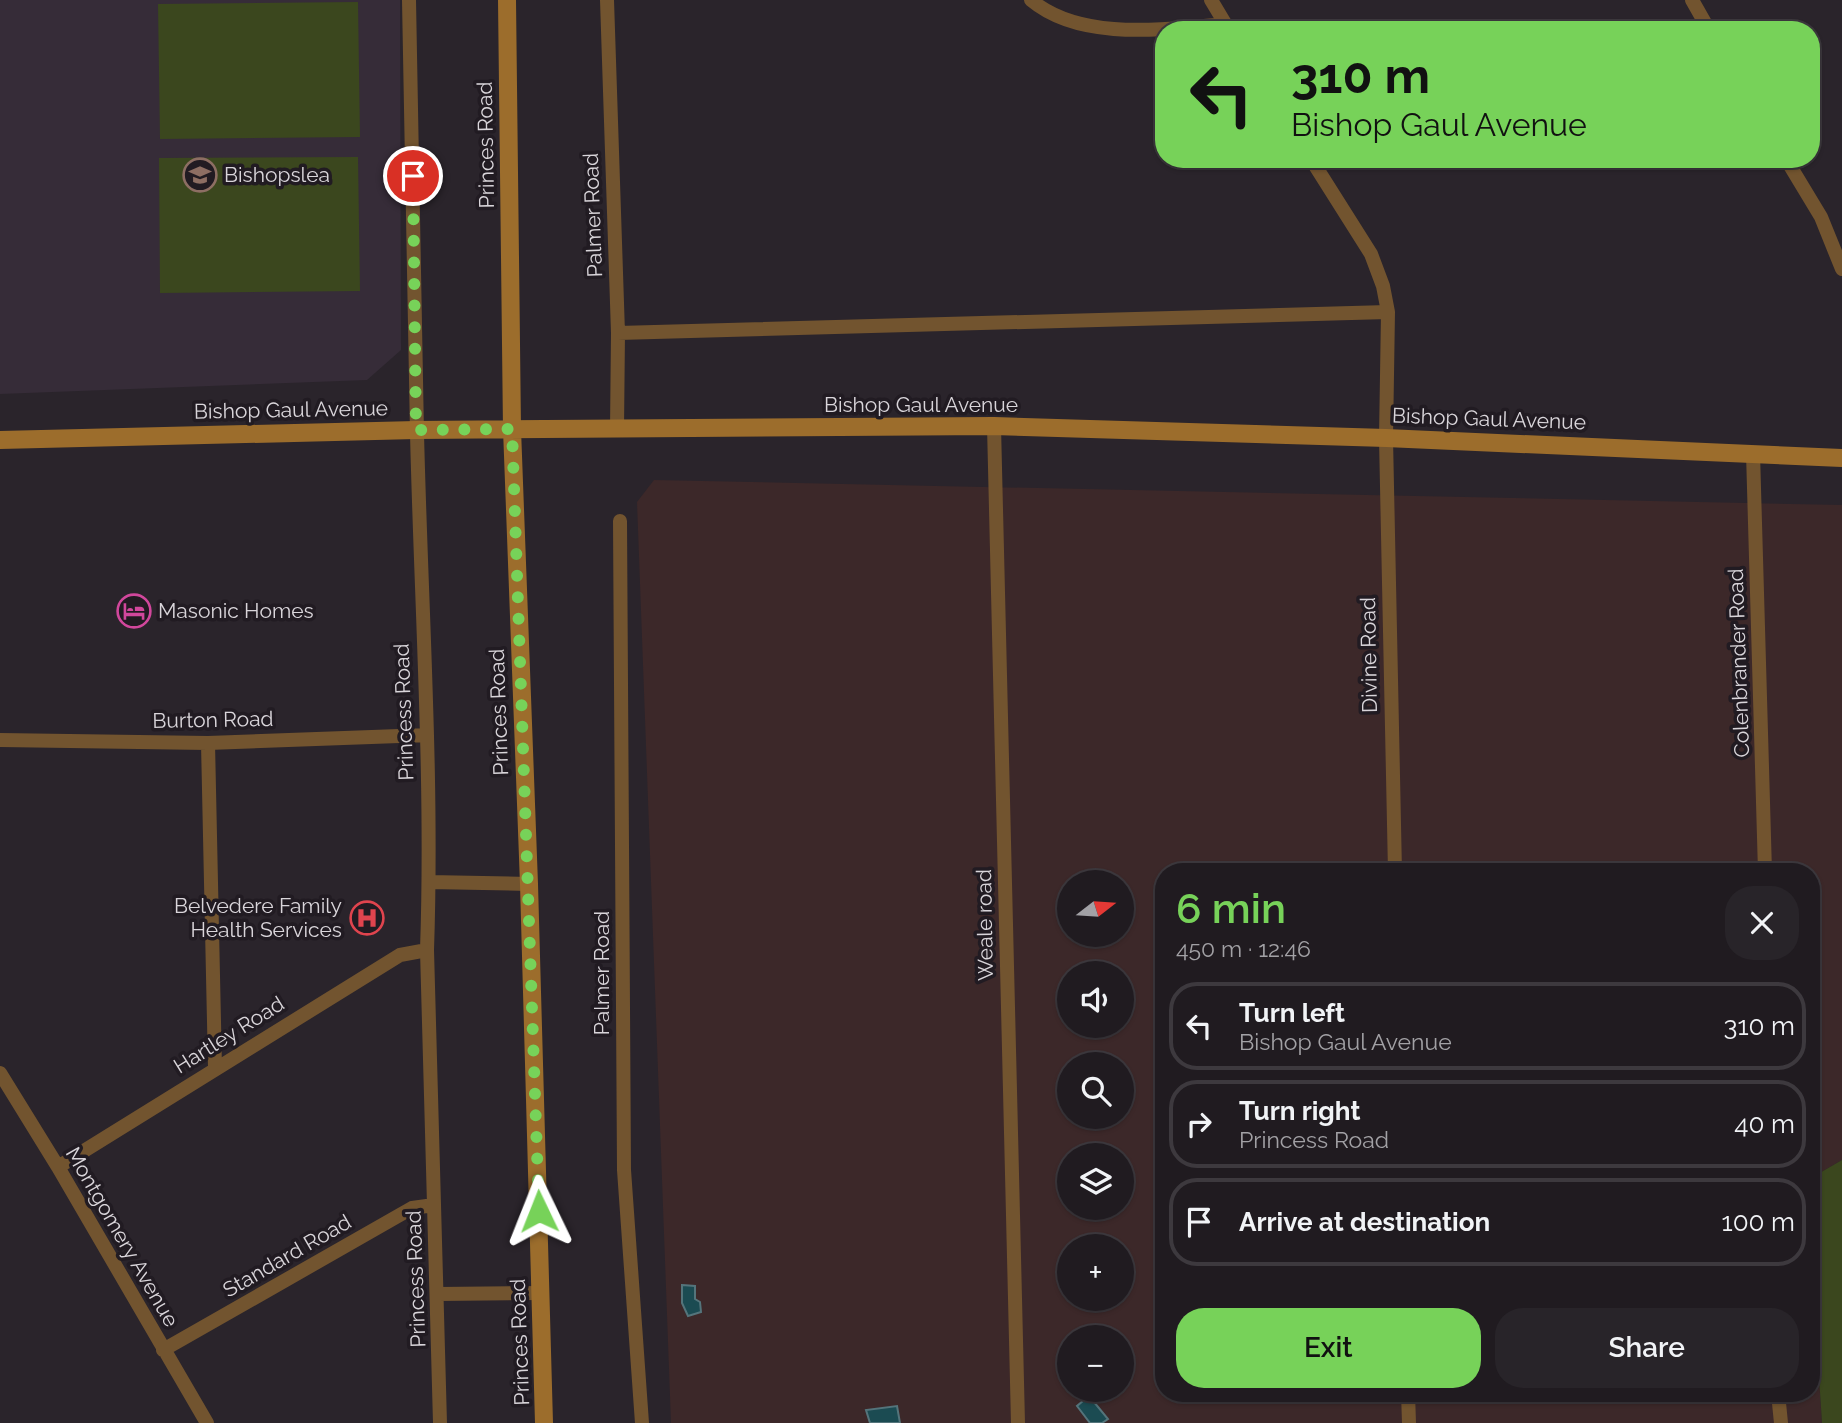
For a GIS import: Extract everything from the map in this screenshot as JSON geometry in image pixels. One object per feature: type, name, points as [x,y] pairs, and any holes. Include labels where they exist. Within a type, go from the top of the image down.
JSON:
[{"type":"main road","name":"Princes Road","points":[[507,0],[512,429],[529,884],[544,1423]]},
{"type":"main road","name":"Bishop Gaul Avenue","points":[[0,440],[416,430],[994,426],[1385,438],[1842,458]]},
{"type":"street","name":"Princess Road","points":[[409,0],[416,430],[427,735],[427,950],[439,1294],[440,1423]]},
{"type":"street","name":"Palmer Road","points":[[607,0],[618,333],[617,429]]},
{"type":"street","points":[[1031,0],[1043,10],[1082,24],[1155,27]]},
{"type":"street","points":[[1211,0],[1223,21]]},
{"type":"street","points":[[1692,0],[1704,21]]},
{"type":"street","name":"Divine Road","points":[[1317,168],[1371,254],[1383,286],[1388,312],[1385,438],[1395,863]]},
{"type":"street","points":[[1791,168],[1821,217],[1842,270]]},
{"type":"street","points":[[618,333],[1388,312]]},
{"type":"street","name":"Weale road","points":[[994,426],[1017,1423]]},
{"type":"street","name":"Colenbrander Road","points":[[1753,453],[1765,863]]},
{"type":"street","name":"Palmer Road","points":[[620,521],[624,1170],[642,1423]]},
{"type":"street","name":"Burton Road","points":[[0,740],[208,743],[427,735]]},
{"type":"street","points":[[208,743],[215,1068]]},
{"type":"street","points":[[429,882],[529,884]]},
{"type":"street","name":"Hartley Road","points":[[58,1167],[401,955],[427,950]]},
{"type":"street","name":"Montgomery Avenue","points":[[0,1073],[207,1423]]},
{"type":"street","name":"Standard Road","points":[[163,1350],[412,1208],[435,1205]]},
{"type":"street","points":[[439,1294],[541,1293]]},
{"type":"street","points":[[1408,1402],[1409,1423]]},
{"type":"street","points":[[1779,1402],[1781,1423]]},
{"type":"shaded area","name":"Bishopslea","points":[[0,0],[400,0],[401,350],[367,380],[0,394]]},
{"type":"shaded area","points":[[654,480],[1842,505],[1842,1160],[1820,1173],[1820,863],[1155,863],[1155,1402],[1820,1402],[1820,1392],[1822,1423],[671,1423],[637,502]]},
{"type":"green space","points":[[358,2],[360,137],[160,139],[158,4]]},
{"type":"green space","points":[[358,157],[360,291],[160,293],[159,158]]},
{"type":"green space","points":[[1842,1160],[1842,1423],[1822,1423],[1820,1173]]},
{"type":"water","points":[[682,1285],[695,1286],[695,1299],[700,1302],[701,1312],[688,1316],[682,1303]]},
{"type":"water","points":[[1082,1402],[1094,1402],[1108,1419],[1102,1423],[1090,1423],[1077,1406]]},
{"type":"water","points":[[897,1406],[900,1423],[870,1423],[866,1410]]},
{"type":"place","name":"Bishopslea","points":[[200,175]]},
{"type":"place","name":"Masonic Homes","points":[[134,611]]},
{"type":"place","name":"Belvedere Family Health Services","points":[[367,918]]},
{"type":"route","points":[[413,176],[416,430],[512,429],[539,1211]]}]
